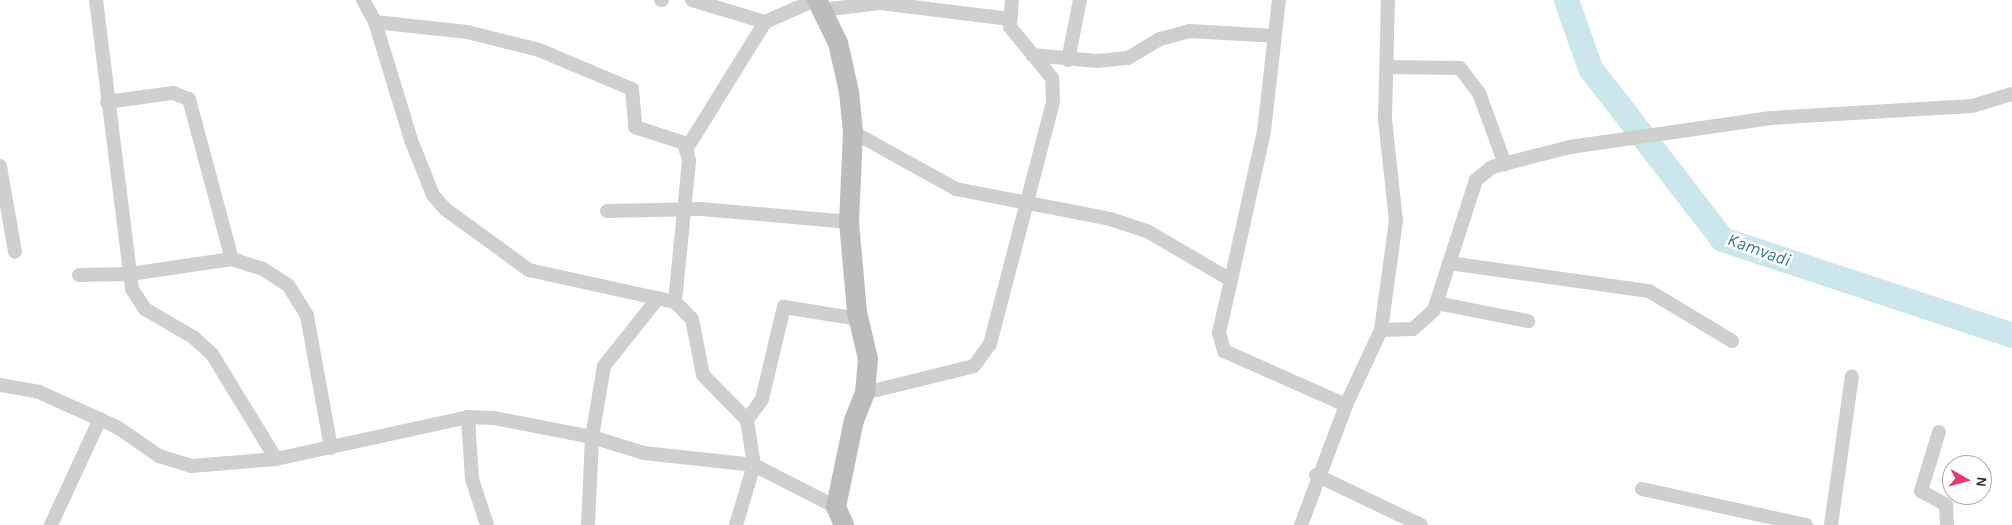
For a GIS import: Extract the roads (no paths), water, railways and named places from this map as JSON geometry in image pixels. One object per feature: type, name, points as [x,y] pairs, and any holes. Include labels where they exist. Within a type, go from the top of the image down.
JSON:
[{"type":"street","points":[[96,0],[106,102],[132,289],[145,309],[193,337],[212,354],[276,459]]},
{"type":"street","points":[[363,0],[375,22],[411,140],[433,195],[445,209],[529,270],[675,302],[692,318],[703,375],[746,420],[754,465],[736,525]]},
{"type":"street","points":[[692,0],[713,2],[765,22]]},
{"type":"street","points":[[865,393],[960,372],[982,359],[997,322],[1054,96],[1052,78],[1014,34],[1010,19],[1012,0]]},
{"type":"street","points":[[1068,60],[1080,0]]},
{"type":"street","points":[[1279,0],[1253,196],[1219,333],[1224,351],[1346,405]]},
{"type":"street","points":[[1301,525],[1316,475],[1346,405],[1382,330],[1396,221],[1386,135],[1388,0]]},
{"type":"street","points":[[675,302],[687,148],[765,22],[818,3],[945,5],[1010,19]]},
{"type":"street","points":[[0,385],[39,392],[100,419],[177,464],[204,468],[276,459],[468,418],[508,420],[592,437],[644,453],[754,465],[840,516],[854,420],[865,393],[868,359],[859,319],[849,222],[853,132],[838,42],[818,3]]},
{"type":"street","points":[[375,22],[467,32],[539,50],[632,89],[635,127],[687,148]]},
{"type":"street","points":[[1032,55],[1068,60],[1128,58],[1160,39],[1189,31],[1275,36]]},
{"type":"street","points":[[1388,67],[1460,68],[1479,93],[1505,164]]},
{"type":"street","points":[[106,102],[173,94],[189,99],[232,259]]},
{"type":"street","points":[[1382,330],[1413,328],[1427,319],[1436,303],[1476,180],[1492,167],[1570,146],[1771,118],[1972,106],[2012,94]]},
{"type":"street","points":[[853,132],[956,189],[1110,219],[1147,231],[1231,280]]},
{"type":"street","points":[[0,166],[15,252]]},
{"type":"street","points":[[607,211],[682,210],[849,222]]},
{"type":"street","points":[[79,275],[130,274],[232,259],[263,270],[299,298],[307,316],[331,448]]},
{"type":"street","points":[[1449,263],[1649,291],[1732,341]]},
{"type":"street","points":[[588,525],[592,437],[604,366],[658,298]]},
{"type":"street","points":[[1436,303],[1528,321]]},
{"type":"street","points":[[746,420],[762,399],[784,307],[859,319]]},
{"type":"street","points":[[1831,525],[1852,376]]},
{"type":"street","points":[[468,418],[472,479],[487,525]]},
{"type":"street","points":[[51,525],[100,419]]},
{"type":"street","points":[[1939,432],[1921,491],[1946,506],[1948,525]]},
{"type":"street","points":[[1316,475],[1420,525]]},
{"type":"street","points":[[1642,489],[1806,525]]},
{"type":"waterway","name":"Kamvadi","points":[[1566,0],[1590,68],[1722,239],[2012,335]]}]
